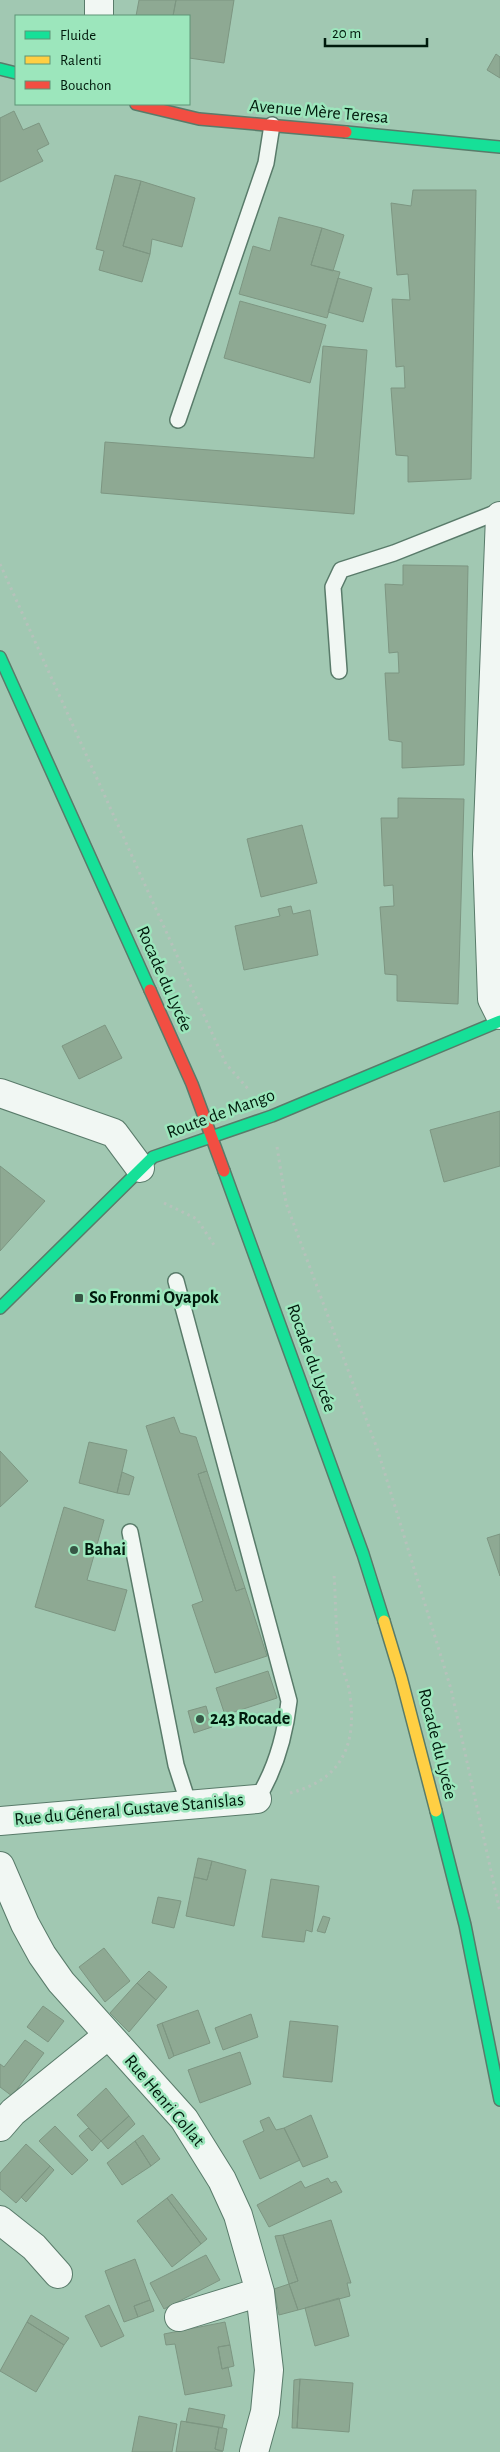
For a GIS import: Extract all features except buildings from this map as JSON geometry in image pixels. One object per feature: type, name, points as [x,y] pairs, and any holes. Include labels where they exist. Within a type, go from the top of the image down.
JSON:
[{"type":"main road","points":[[0,69],[15,74]]},
{"type":"main road","name":"Avenue Mère Teresa","points":[[140,105],[199,119],[478,143],[500,147]]},
{"type":"main road","name":"Rocade du Lycée","points":[[0,657],[192,1084],[363,1554],[401,1677],[465,1925],[500,2100]]},
{"type":"main road","name":"Route de Mango","points":[[0,1308],[140,1168],[154,1157],[272,1116],[500,1021]]},
{"type":"street","points":[[99,0],[99,15]]},
{"type":"street","points":[[500,516],[487,854],[492,999],[500,1015]]},
{"type":"street","points":[[0,1093],[114,1133],[140,1168]]},
{"type":"street","name":"Rue du Géneral Gustave Stanislas","points":[[0,1821],[257,1799]]},
{"type":"street","name":"Rue Henri Collat","points":[[0,1866],[25,1924],[60,1982],[184,2119],[204,2148],[222,2180],[238,2215],[260,2292],[269,2370],[265,2412],[254,2452]]},
{"type":"street","points":[[0,2127],[13,2112],[107,2036]]},
{"type":"street","points":[[0,2220],[34,2247],[58,2274]]},
{"type":"street","points":[[179,2317],[260,2292]]},
{"type":"lane","points":[[178,420],[266,163],[272,125]]},
{"type":"lane","points":[[339,671],[333,587],[341,570],[394,552],[500,511]]},
{"type":"lane","points":[[176,1281],[289,1701],[281,1747],[266,1785],[257,1799]]},
{"type":"lane","points":[[130,1532],[176,1765],[189,1805]]},
{"type":"path","points":[[164,1203],[197,1219],[218,1250]]},
{"type":"path","points":[[257,1799],[278,1797],[315,1785],[332,1773],[343,1760],[349,1742],[352,1722],[350,1694],[341,1662],[334,1569]]},
{"type":"traffic: fast","points":[[0,69],[15,73]]},
{"type":"traffic: fast","points":[[346,132],[500,147]]},
{"type":"traffic: fast","points":[[0,657],[150,990]]},
{"type":"traffic: fast","points":[[0,1308],[153,1157],[272,1116],[500,1021]]},
{"type":"traffic: fast","points":[[224,1171],[363,1554],[384,1621]]},
{"type":"traffic: fast","points":[[436,1811],[465,1925],[500,2100]]},
{"type":"traffic: slow","points":[[384,1621],[401,1677],[436,1811]]},
{"type":"traffic: jam","points":[[140,105],[199,119],[346,132]]},
{"type":"traffic: jam","points":[[150,990],[192,1084],[224,1171]]},
{"type":"place","name":"So Fronmi Oyapok","points":[[79,1298]]},
{"type":"place","name":"Bahai","points":[[74,1550]]},
{"type":"place","name":"243 Rocade","points":[[200,1719]]}]
